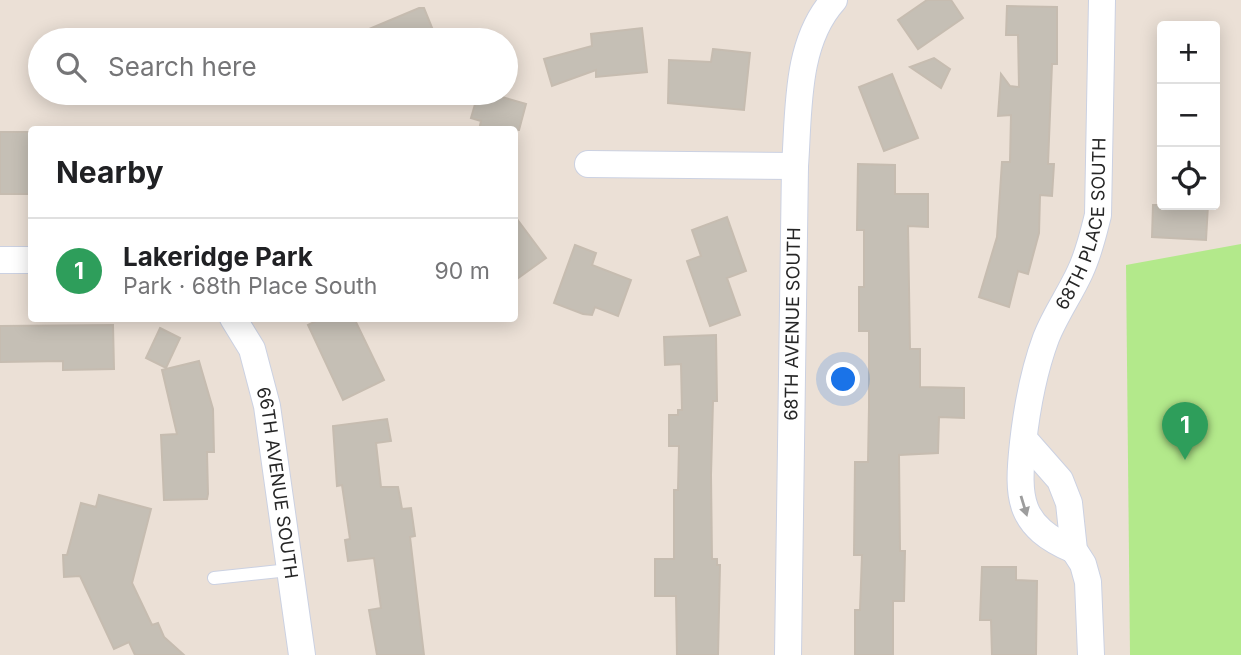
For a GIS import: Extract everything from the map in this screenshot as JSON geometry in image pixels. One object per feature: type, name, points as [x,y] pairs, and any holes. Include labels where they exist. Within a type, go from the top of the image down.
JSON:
[{"type":"street","name":"68TH AVENUE SOUTH","points":[[788,655],[795,166],[800,88],[806,53],[819,23],[834,0]]},
{"type":"street","name":"68TH PLACE SOUTH","points":[[1074,551],[1049,540],[1025,512],[1020,479],[1029,396],[1038,360],[1056,315],[1080,273],[1098,215],[1102,0]]},
{"type":"street","points":[[588,164],[795,166]]},
{"type":"street","points":[[0,260],[28,260]]},
{"type":"street","name":"66TH AVENUE SOUTH","points":[[235,322],[252,349],[267,406],[302,655]]},
{"type":"street","points":[[1024,439],[1060,480],[1069,503],[1074,551],[1083,564],[1088,582],[1091,655]]},
{"type":"lane","points":[[214,579],[289,570]]},
{"type":"green space","points":[[1241,244],[1241,655],[1130,655],[1126,265]]},
{"type":"building","points":[[927,0],[951,0],[963,18],[918,49],[898,20]]},
{"type":"building","points":[[1007,6],[1057,7],[1057,64],[1052,64],[1048,164],[1054,164],[1052,196],[1040,195],[1039,233],[1028,274],[1018,271],[1009,307],[979,297],[997,237],[1002,162],[1010,162],[1011,115],[998,116],[1001,74],[1010,86],[1019,87],[1018,35],[1006,35]]},
{"type":"building","points":[[424,8],[432,28],[372,28]]},
{"type":"building","points":[[642,28],[647,72],[596,77],[596,70],[552,86],[544,59],[592,46],[591,34]]},
{"type":"building","points":[[713,49],[750,53],[744,110],[668,103],[669,60],[711,62]]},
{"type":"building","points":[[934,58],[950,69],[941,88],[910,67]]},
{"type":"building","points":[[892,74],[918,138],[884,151],[859,87]]},
{"type":"building","points":[[518,102],[526,104],[519,130],[518,126],[480,126],[481,121],[471,118],[475,105],[518,105]]},
{"type":"building","points":[[0,132],[28,132],[28,194],[0,194]]},
{"type":"building","points":[[858,164],[895,165],[895,194],[928,194],[928,227],[908,226],[910,349],[920,349],[920,387],[964,388],[964,418],[939,417],[938,453],[899,455],[900,551],[905,551],[904,601],[893,601],[893,655],[855,655],[855,610],[860,610],[862,555],[854,555],[855,462],[868,462],[869,407],[869,331],[859,331],[859,287],[864,287],[864,230],[857,230]]},
{"type":"building","points":[[1153,205],[1157,205],[1157,210],[1208,210],[1206,240],[1152,237]]},
{"type":"building","points":[[727,217],[746,271],[727,278],[740,315],[710,326],[687,261],[701,256],[692,230]]},
{"type":"building","points":[[518,220],[546,258],[518,278]]},
{"type":"building","points":[[575,245],[596,253],[592,265],[631,280],[618,316],[595,307],[592,315],[583,314],[554,303]]},
{"type":"building","points":[[314,322],[356,322],[384,380],[343,400],[308,325]]},
{"type":"building","points":[[113,325],[114,369],[63,370],[63,361],[0,362],[0,326]]},
{"type":"building","points":[[160,328],[180,338],[166,368],[146,358]]},
{"type":"building","points":[[716,335],[717,401],[713,401],[711,475],[712,559],[717,559],[717,565],[720,565],[718,655],[677,655],[676,596],[655,596],[655,559],[674,559],[674,490],[678,490],[679,446],[669,446],[669,415],[678,415],[678,410],[682,410],[681,364],[665,365],[664,337]]},
{"type":"building","points":[[199,361],[213,409],[214,452],[207,452],[207,499],[164,500],[161,435],[177,434],[162,370]]},
{"type":"building","points":[[387,419],[391,441],[376,443],[381,487],[398,487],[402,509],[411,508],[415,536],[410,537],[424,655],[377,655],[369,610],[381,608],[374,558],[348,561],[345,540],[350,539],[342,485],[337,486],[333,426]]},
{"type":"building","points":[[99,495],[151,509],[132,583],[152,625],[158,623],[164,637],[184,655],[135,655],[129,642],[114,649],[80,576],[64,577],[63,555],[67,555],[81,503],[96,507]]},
{"type":"building","points":[[982,567],[1016,567],[1016,580],[1037,581],[1036,655],[992,655],[991,620],[980,620]]},
{"type":"place","name":"Lakeridge Park","points":[[1185,460]]}]
